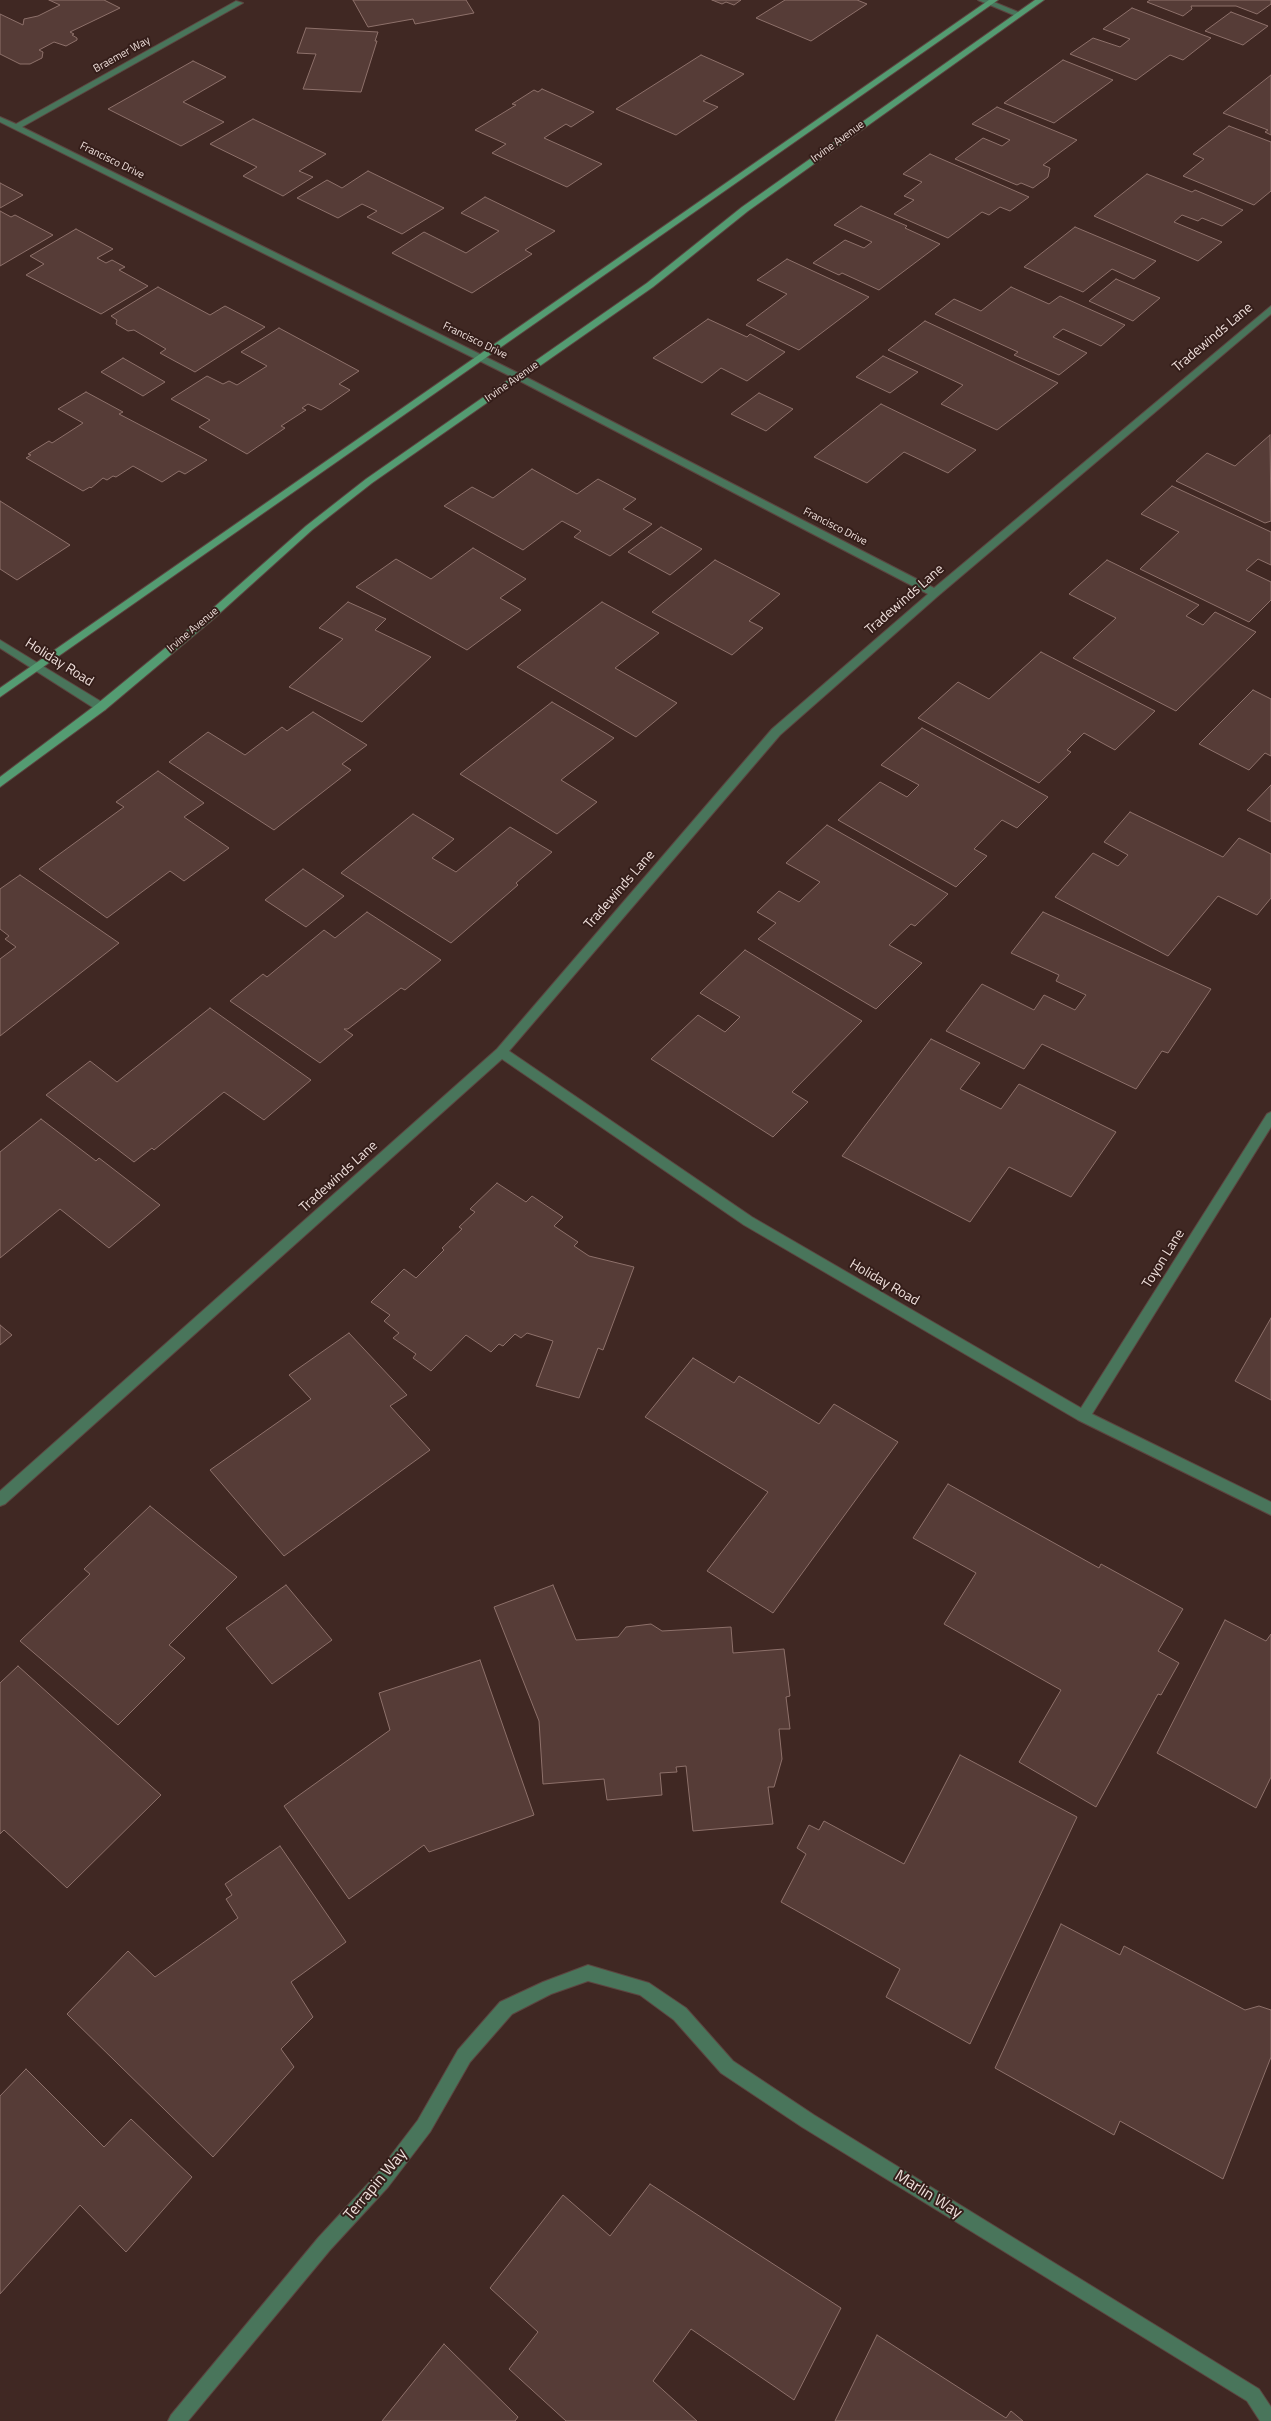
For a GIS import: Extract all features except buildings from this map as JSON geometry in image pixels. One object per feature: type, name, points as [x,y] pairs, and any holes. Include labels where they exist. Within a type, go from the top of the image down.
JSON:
[{"type":"main road","name":"Irvine Avenue","points":[[0,783],[101,707],[207,619],[309,528],[369,481],[650,285],[745,209],[1040,0]]},
{"type":"main road","name":"Irvine Avenue","points":[[0,693],[989,1]]},
{"type":"street","points":[[989,1],[1019,14]]},
{"type":"street","name":"Braemer Way","points":[[16,127],[240,3]]},
{"type":"street","name":"Francisco Drive","points":[[0,119],[519,377],[935,593]]},
{"type":"street","name":"Tradewinds Lane","points":[[0,1500],[501,1052],[776,732],[935,593],[1271,309]]},
{"type":"street","name":"Holiday Road","points":[[0,643],[101,707]]},
{"type":"street","name":"Holiday Road","points":[[501,1052],[748,1221],[1083,1416],[1271,1509]]},
{"type":"street","name":"Toyon Lane","points":[[1083,1416],[1271,1117]]},
{"type":"street","name":"Terrapin Way","points":[[177,2421],[324,2244],[382,2181],[424,2126],[464,2056],[506,2008],[548,1987],[588,1973]]},
{"type":"street","name":"Marlin Way","points":[[588,1973],[644,1988],[680,2014],[727,2067],[808,2121],[1253,2395],[1270,2421]]}]
